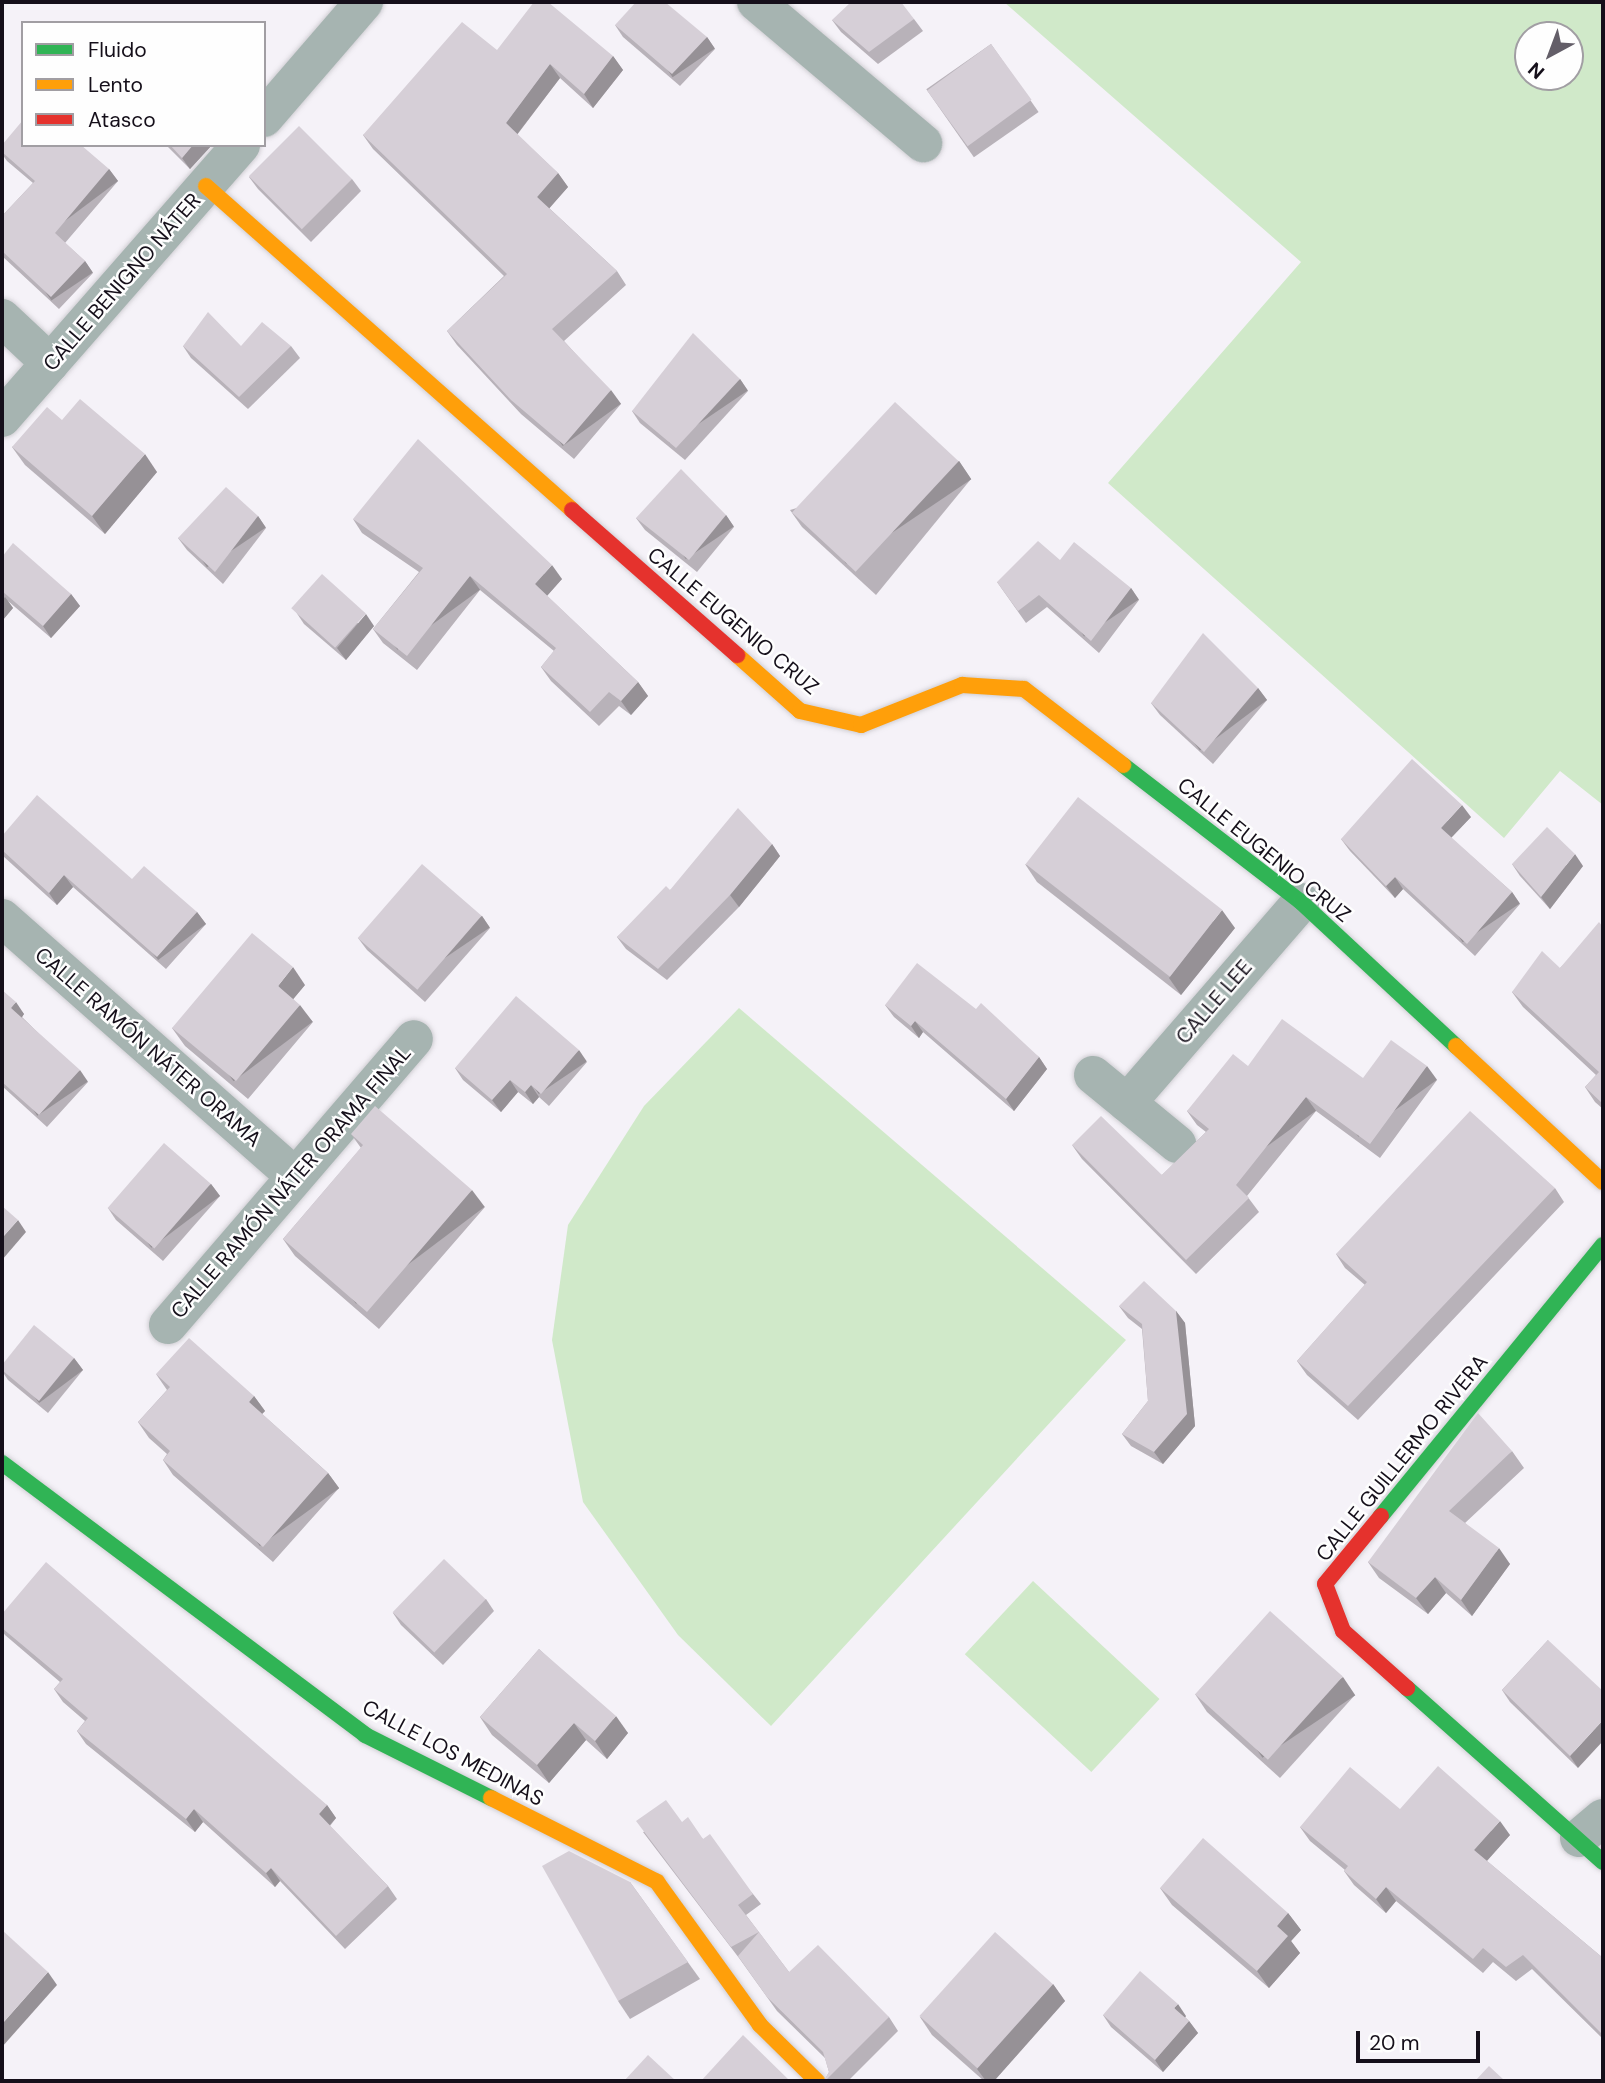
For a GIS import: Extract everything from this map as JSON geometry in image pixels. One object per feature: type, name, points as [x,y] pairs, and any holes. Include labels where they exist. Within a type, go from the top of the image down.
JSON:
[{"type":"street","points":[[266,116],[364,2]]},
{"type":"street","points":[[756,2],[923,144]]},
{"type":"street","name":"CALLE BENIGNO NÁTER","points":[[2,418],[239,147]]},
{"type":"street","name":"CALLE EUGENIO CRUZ","points":[[206,186],[800,711],[861,725],[962,685],[1024,689],[1301,902],[1603,1182]]},
{"type":"street","points":[[2,318],[50,363]]},
{"type":"street","name":"CALLE LEE","points":[[1127,1103],[1301,902]]},
{"type":"street","name":"CALLE RAMÓN NÁTER ORAMA","points":[[2,918],[294,1175]]},
{"type":"street","name":"CALLE RAMÓN NÁTER ORAMA FINAL","points":[[168,1325],[294,1175],[414,1039]]},
{"type":"street","points":[[1093,1075],[1177,1144]]},
{"type":"street","name":"CALLE GUILLERMO RIVERA","points":[[1595,1839],[1343,1631],[1325,1584],[1603,1245]]},
{"type":"street","name":"CALLE LOS MEDINAS","points":[[2,1463],[365,1735],[657,1882],[760,2025],[817,2081]]},
{"type":"green space","points":[[1004,2],[1603,2],[1603,805],[1560,771],[1504,838],[1108,483],[1301,262]]},
{"type":"green space","points":[[739,1008],[1126,1340],[771,1726],[678,1635],[583,1502],[552,1340],[568,1225],[644,1106]]},
{"type":"green space","points":[[1033,1581],[1160,1699],[1091,1772],[965,1654]]},
{"type":"building","points":[[534,2],[548,2],[613,56],[584,94],[550,64],[506,123],[558,173],[537,197],[617,271],[552,329],[611,390],[564,445],[511,400],[447,331],[507,274],[363,135],[462,22],[497,50]]},
{"type":"building","points":[[636,2],[665,2],[707,37],[672,74],[615,25]]},
{"type":"building","points":[[851,2],[901,2],[914,19],[869,52],[832,20]]},
{"type":"building","points":[[991,44],[1032,100],[968,146],[927,90]]},
{"type":"building","points":[[21,122],[21,147],[83,147],[109,169],[55,233],[85,261],[51,297],[2,251],[2,216],[35,181],[2,152],[2,145]]},
{"type":"building","points":[[299,126],[352,179],[302,229],[249,176]]},
{"type":"building","points":[[172,147],[191,147],[182,158]]},
{"type":"building","points":[[208,312],[241,346],[262,322],[291,346],[239,397],[183,346]]},
{"type":"building","points":[[693,333],[740,379],[676,448],[632,411]]},
{"type":"building","points":[[80,399],[145,454],[92,516],[12,447],[47,407],[62,420]]},
{"type":"building","points":[[895,402],[959,461],[856,572],[792,512]]},
{"type":"building","points":[[418,439],[552,565],[535,584],[638,682],[621,701],[609,692],[590,712],[541,667],[556,648],[470,576],[407,656],[373,629],[423,568],[353,519]]},
{"type":"building","points":[[681,469],[726,515],[689,560],[636,518]]},
{"type":"building","points":[[226,487],[258,516],[215,572],[178,538]]},
{"type":"building","points":[[1038,541],[1060,560],[1074,542],[1131,588],[1091,641],[1039,595],[1018,611],[997,582]]},
{"type":"building","points":[[13,543],[71,594],[43,626],[2,591],[2,557]]},
{"type":"building","points":[[322,574],[366,613],[335,648],[291,608]]},
{"type":"building","points":[[1203,633],[1258,688],[1204,752],[1151,703]]},
{"type":"building","points":[[1412,759],[1462,805],[1441,828],[1512,892],[1467,944],[1395,877],[1386,886],[1341,839]]},
{"type":"building","points":[[37,795],[132,879],[144,866],[197,912],[157,957],[64,875],[49,893],[2,850],[2,836]]},
{"type":"building","points":[[1078,797],[1222,910],[1170,977],[1026,864]]},
{"type":"building","points":[[738,808],[772,844],[730,895],[658,969],[617,937],[666,886],[670,890]]},
{"type":"building","points":[[1547,827],[1575,854],[1541,897],[1512,864]]},
{"type":"building","points":[[422,864],[482,916],[417,990],[358,938]]},
{"type":"building","points":[[1599,922],[1603,927],[1603,1104],[1585,1087],[1599,1072],[1512,992],[1542,951],[1560,968]]},
{"type":"building","points":[[252,933],[293,967],[278,986],[300,1005],[236,1081],[172,1028]]},
{"type":"building","points":[[917,963],[976,1009],[981,1003],[1039,1057],[1006,1099],[915,1021],[911,1026],[885,1005]]},
{"type":"building","points":[[2,990],[16,1002],[11,1008],[80,1070],[39,1115],[2,1082]]},
{"type":"building","points":[[516,996],[579,1050],[541,1094],[531,1085],[525,1092],[510,1080],[492,1100],[455,1068]]},
{"type":"building","points":[[1282,1019],[1363,1078],[1391,1040],[1427,1066],[1370,1144],[1306,1097],[1236,1185],[1249,1198],[1186,1260],[1072,1145],[1101,1116],[1162,1175],[1209,1129],[1187,1111],[1233,1054],[1248,1066]]},
{"type":"building","points":[[375,1106],[472,1190],[367,1312],[283,1239],[363,1145],[351,1134]]},
{"type":"building","points":[[1470,1111],[1555,1188],[1348,1406],[1297,1361],[1367,1282],[1336,1254]]},
{"type":"building","points":[[164,1143],[211,1184],[154,1249],[108,1208]]},
{"type":"building","points":[[2,1206],[18,1220],[2,1238]]},
{"type":"building","points":[[1144,1281],[1176,1311],[1187,1414],[1154,1452],[1122,1434],[1148,1401],[1142,1324],[1119,1306]]},
{"type":"building","points":[[34,1325],[74,1358],[39,1401],[2,1370],[2,1365]]},
{"type":"building","points":[[189,1338],[254,1396],[249,1402],[328,1473],[263,1547],[163,1460],[170,1451],[138,1422],[170,1387],[156,1374]]},
{"type":"building","points":[[1478,1413],[1512,1451],[1449,1511],[1499,1548],[1461,1600],[1435,1577],[1416,1598],[1368,1562]]},
{"type":"building","points":[[444,1559],[486,1599],[434,1653],[393,1612]]},
{"type":"building","points":[[46,1562],[327,1805],[319,1814],[388,1886],[336,1936],[271,1868],[266,1873],[194,1809],[186,1819],[77,1731],[88,1718],[54,1689],[63,1679],[2,1628],[2,1614]]},
{"type":"building","points":[[1270,1611],[1343,1677],[1268,1760],[1195,1694]]},
{"type":"building","points":[[1548,1640],[1603,1691],[1603,1720],[1570,1756],[1502,1690]]},
{"type":"building","points":[[539,1649],[616,1716],[595,1741],[574,1723],[537,1765],[480,1717]]},
{"type":"building","points":[[1438,1766],[1500,1821],[1474,1850],[1603,1958],[1603,2035],[1523,1955],[1506,1967],[1483,1948],[1473,1959],[1386,1887],[1376,1899],[1344,1871],[1348,1866],[1300,1827],[1350,1767],[1400,1809]]},
{"type":"building","points":[[666,1800],[682,1822],[688,1817],[703,1839],[710,1834],[753,1894],[738,1905],[759,1932],[731,1947],[636,1821]]},
{"type":"building","points":[[1203,1838],[1288,1913],[1277,1926],[1288,1936],[1257,1971],[1160,1888]]},
{"type":"building","points":[[569,1851],[630,1882],[688,1962],[618,2001],[542,1866]]},
{"type":"building","points":[[2,1930],[48,1972],[2,2024]]},
{"type":"building","points":[[759,1932],[789,1972],[818,1945],[889,2017],[825,2081],[829,2072],[823,2052],[767,1997],[738,1956]]},
{"type":"building","points":[[995,1932],[1053,1984],[977,2068],[919,2016]]},
{"type":"building","points":[[1140,1971],[1178,2004],[1174,2008],[1189,2021],[1155,2060],[1103,2015]]},
{"type":"building","points":[[743,2035],[790,2081],[701,2081]]},
{"type":"building","points":[[648,2055],[676,2081],[624,2081]]},
{"type":"building","points":[[1489,2066],[1505,2081],[1475,2081]]},
{"type":"traffic: fast","points":[[1123,765],[1301,902],[1456,1046]]},
{"type":"traffic: fast","points":[[1381,1516],[1603,1245]]},
{"type":"traffic: fast","points":[[2,1463],[365,1735],[491,1798]]},
{"type":"traffic: fast","points":[[1407,1688],[1603,1862]]},
{"type":"traffic: slow","points":[[206,186],[572,510]]},
{"type":"traffic: slow","points":[[737,655],[800,711],[861,725],[962,685],[1024,689],[1123,765]]},
{"type":"traffic: slow","points":[[1456,1046],[1603,1182]]},
{"type":"traffic: slow","points":[[491,1798],[657,1882],[760,2025],[817,2081]]},
{"type":"traffic: jam","points":[[572,510],[737,655]]},
{"type":"traffic: jam","points":[[1381,1516],[1325,1584],[1343,1631],[1407,1688]]}]
